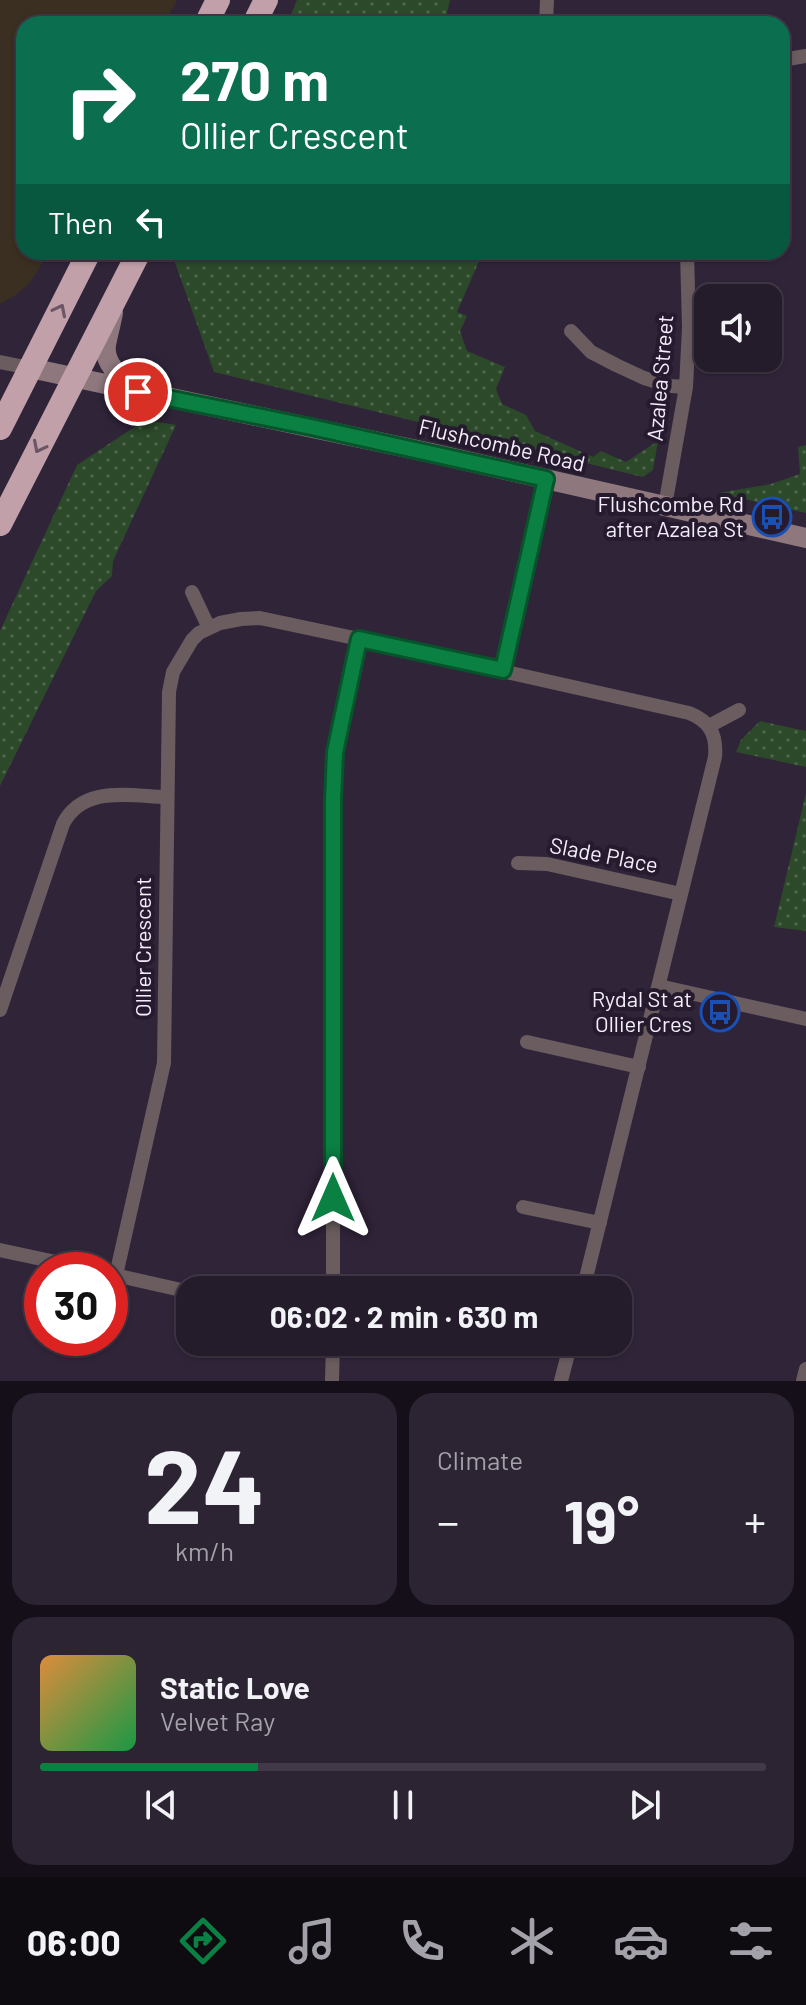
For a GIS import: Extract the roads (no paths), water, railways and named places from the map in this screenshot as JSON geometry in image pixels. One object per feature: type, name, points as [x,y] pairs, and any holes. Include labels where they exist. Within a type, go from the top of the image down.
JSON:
[{"type":"highway","points":[[0,428],[85,260]]},
{"type":"highway","points":[[0,524],[135,260]]},
{"type":"street","name":"Azalea Street","points":[[665,506],[686,387],[689,327],[687,260]]},
{"type":"street","points":[[114,301],[106,344],[108,358],[115,371],[138,392]]},
{"type":"street","points":[[689,327],[694,328]]},
{"type":"street","points":[[571,331],[591,352],[616,365],[644,378],[686,387]]},
{"type":"street","name":"Flushcombe Road","points":[[0,362],[326,430],[806,538]]},
{"type":"street","points":[[503,670],[546,479]]},
{"type":"street","points":[[192,592],[209,628],[230,620],[260,618],[689,713],[709,726],[715,738],[715,757],[587,1276]]},
{"type":"street","name":"Ollier Crescent","points":[[118,1252],[164,1063],[170,682],[184,651],[192,640],[209,628]]},
{"type":"street","points":[[333,1276],[335,752],[359,639]]},
{"type":"street","points":[[709,726],[739,710]]},
{"type":"street","points":[[0,1010],[68,815],[80,803],[96,797],[166,797]]},
{"type":"street","name":"Slade Place","points":[[518,863],[547,864],[681,894]]},
{"type":"street","points":[[659,986],[806,1019]]},
{"type":"street","points":[[527,1042],[639,1067]]},
{"type":"street","points":[[523,1207],[600,1223]]},
{"type":"street","points":[[0,1250],[24,1255]]},
{"type":"street","points":[[128,1278],[176,1289]]},
{"type":"street","points":[[332,1381],[333,1356]]},
{"type":"street","points":[[561,1381],[567,1356]]},
{"type":"street","points":[[803,1381],[806,1369]]},
{"type":"place","name":"Flushcombe Rd after Azalea St","points":[[772,517]]},
{"type":"place","name":"Rydal St at Ollier Cres","points":[[720,1012]]}]
